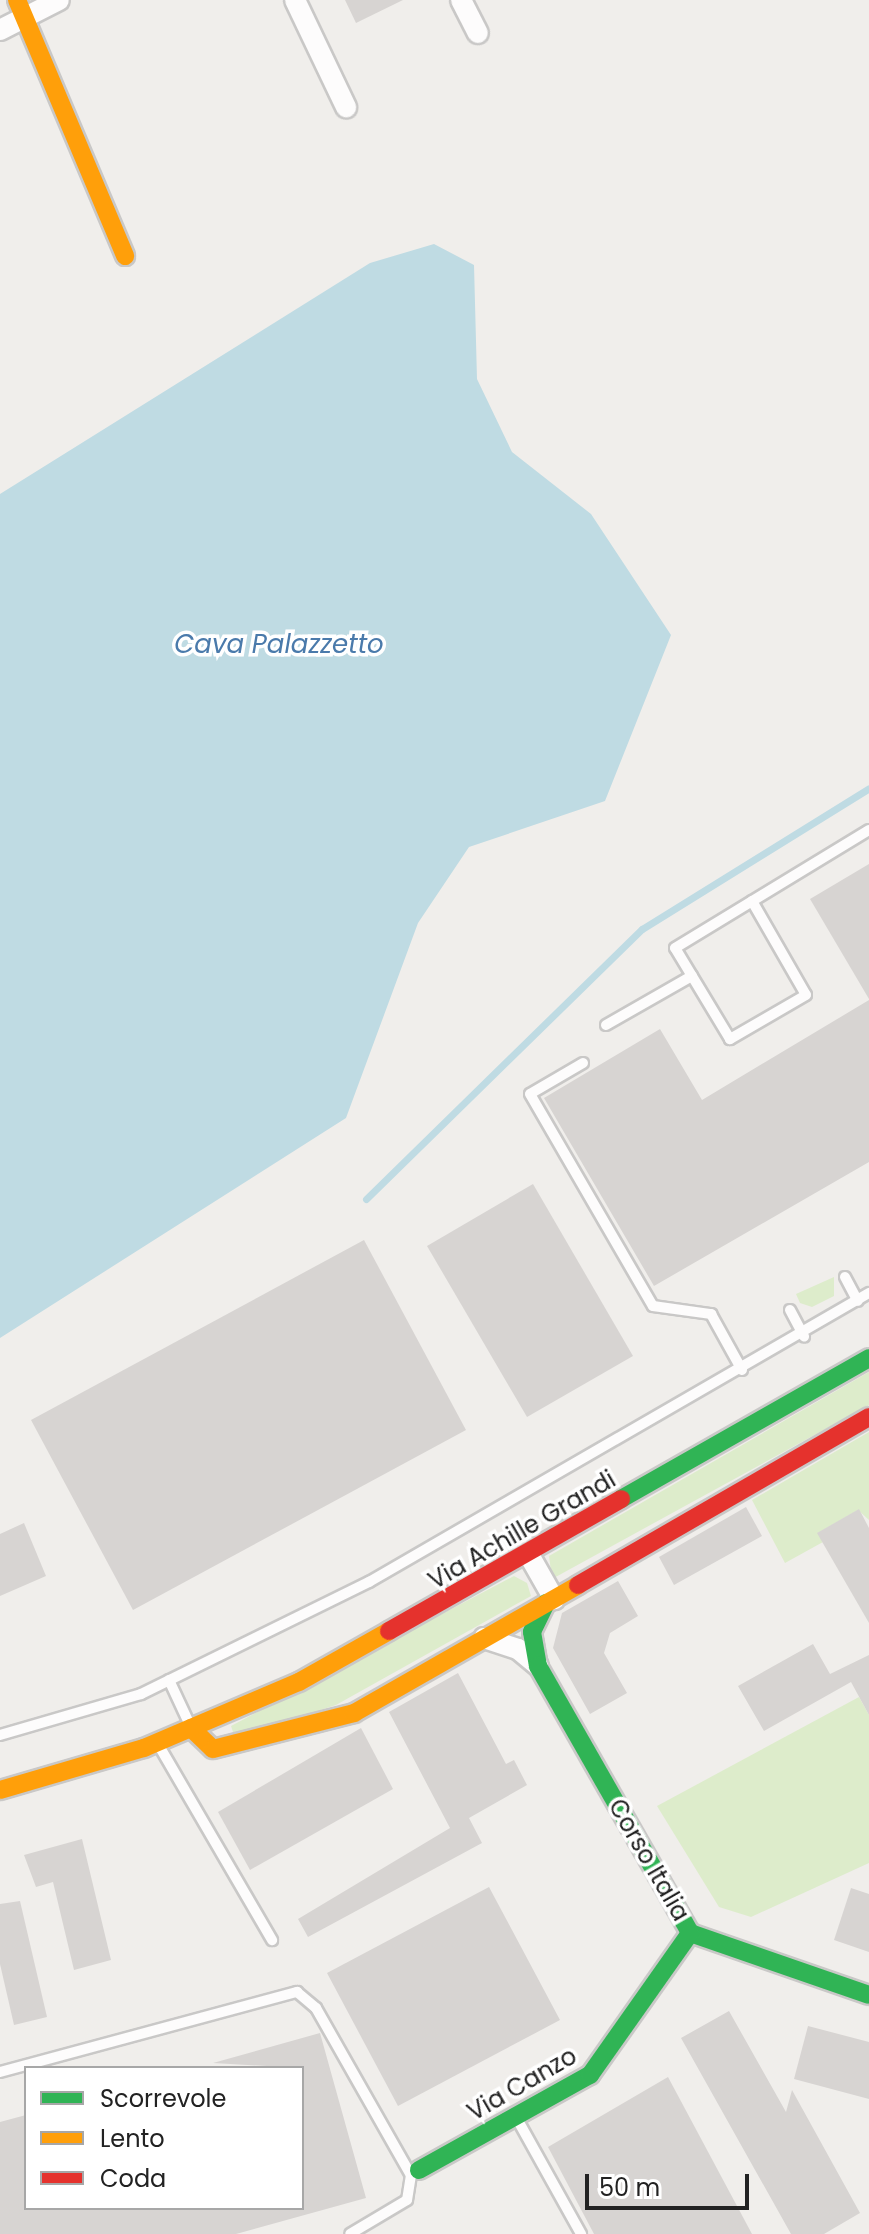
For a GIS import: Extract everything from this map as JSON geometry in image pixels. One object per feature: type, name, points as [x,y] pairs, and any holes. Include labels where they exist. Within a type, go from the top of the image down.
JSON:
[{"type":"street","points":[[0,30],[21,9],[59,0]]},
{"type":"street","points":[[295,0],[346,107]]},
{"type":"street","points":[[461,0],[478,33]]},
{"type":"street","points":[[21,9],[125,256]]},
{"type":"street","name":"Via Achille Grandi","points":[[0,1790],[157,1742],[299,1682],[529,1555],[869,1358]]},
{"type":"street","points":[[191,1728],[213,1749],[325,1724],[550,1601],[869,1417]]},
{"type":"street","points":[[529,1555],[550,1601]]},
{"type":"street","name":"Corso Italia","points":[[550,1601],[532,1632],[538,1666],[690,1933],[869,1995]]},
{"type":"street","name":"Corso Italia","points":[[484,1638],[518,1649],[538,1666]]},
{"type":"street","name":"Via Canzo","points":[[415,2172],[516,2116],[604,2060],[690,1933]]},
{"type":"lane","points":[[752,901],[806,995],[730,1039],[675,948],[752,901],[869,830]]},
{"type":"lane","points":[[606,1025],[692,976]]},
{"type":"lane","points":[[583,1063],[530,1094],[653,1306],[711,1314],[742,1370]]},
{"type":"lane","points":[[845,1277],[858,1301]]},
{"type":"lane","points":[[0,1735],[169,1680],[369,1582],[804,1336],[869,1293]]},
{"type":"lane","points":[[790,1310],[804,1336]]},
{"type":"lane","points":[[169,1680],[191,1728]]},
{"type":"lane","points":[[157,1742],[272,1940]]},
{"type":"lane","points":[[0,2072],[297,1992],[316,2008],[415,2172],[407,2200],[350,2234]]},
{"type":"lane","points":[[516,2116],[581,2234]]},
{"type":"green space","points":[[834,1277],[834,1296],[812,1307],[800,1303],[796,1294]]},
{"type":"green space","points":[[869,1372],[869,1405],[552,1579],[549,1556]]},
{"type":"green space","points":[[869,1432],[869,1520],[858,1510],[818,1533],[823,1542],[785,1563],[752,1500]]},
{"type":"green space","points":[[514,1576],[527,1583],[531,1596],[336,1705],[235,1738],[231,1726]]},
{"type":"green space","points":[[859,1697],[869,1715],[869,1863],[751,1917],[719,1907],[657,1806]]},
{"type":"water","name":"Cava Palazzetto","points":[[434,244],[474,265],[477,379],[512,452],[591,514],[671,635],[605,801],[469,847],[418,923],[346,1118],[0,1338],[0,494],[370,263]]},
{"type":"building","points":[[345,0],[403,0],[356,23]]},
{"type":"building","points":[[869,864],[869,999],[810,899]]},
{"type":"building","points":[[869,1000],[869,1162],[654,1286],[544,1098],[660,1029],[702,1100]]},
{"type":"building","points":[[533,1184],[633,1356],[527,1417],[427,1246]]},
{"type":"building","points":[[364,1240],[466,1430],[133,1610],[31,1420]]},
{"type":"building","points":[[746,1507],[762,1536],[674,1585],[659,1557]]},
{"type":"building","points":[[859,1509],[869,1528],[869,1623],[817,1533]]},
{"type":"building","points":[[24,1523],[46,1576],[0,1596],[0,1534]]},
{"type":"building","points":[[618,1581],[638,1616],[610,1633],[604,1653],[627,1693],[590,1714],[553,1648],[562,1613]]},
{"type":"building","points":[[813,1644],[830,1674],[869,1655],[869,1715],[851,1682],[764,1731],[738,1686]]},
{"type":"building","points":[[458,1673],[506,1764],[514,1760],[527,1785],[469,1818],[482,1843],[308,1937],[298,1919],[450,1828],[389,1712]]},
{"type":"building","points":[[361,1728],[393,1789],[250,1870],[218,1812]]},
{"type":"building","points":[[82,1839],[111,1960],[74,1970],[53,1882],[36,1887],[24,1855]]},
{"type":"building","points":[[489,1887],[560,2020],[398,2106],[327,1973]]},
{"type":"building","points":[[851,1888],[869,1894],[869,1952],[834,1940]]},
{"type":"building","points":[[20,1901],[47,2017],[14,2025],[0,1964],[0,1904]]},
{"type":"building","points":[[729,2011],[786,2112],[792,2090],[860,2213],[824,2234],[791,2234],[681,2038]]},
{"type":"building","points":[[808,2026],[869,2042],[869,2099],[794,2079]]},
{"type":"building","points":[[320,2033],[366,2198],[236,2234],[0,2234],[0,2122],[24,2116],[24,2210],[304,2210],[304,2066],[213,2063]]},
{"type":"building","points":[[668,2077],[752,2234],[594,2234],[548,2147]]},
{"type":"waterway","points":[[366,1199],[642,929],[869,788]]},
{"type":"traffic: fast","points":[[621,1499],[869,1358]]},
{"type":"traffic: fast","points":[[546,1603],[532,1632],[538,1666],[690,1933],[869,1995]]},
{"type":"traffic: fast","points":[[419,2170],[590,2075],[690,1933]]},
{"type":"traffic: slow","points":[[17,0],[125,256]]},
{"type":"traffic: slow","points":[[191,1728],[213,1749],[354,1713],[578,1585]]},
{"type":"traffic: slow","points":[[0,1790],[144,1748],[299,1682],[389,1631]]},
{"type":"traffic: jam","points":[[578,1585],[869,1417]]},
{"type":"traffic: jam","points":[[389,1631],[621,1499]]}]
